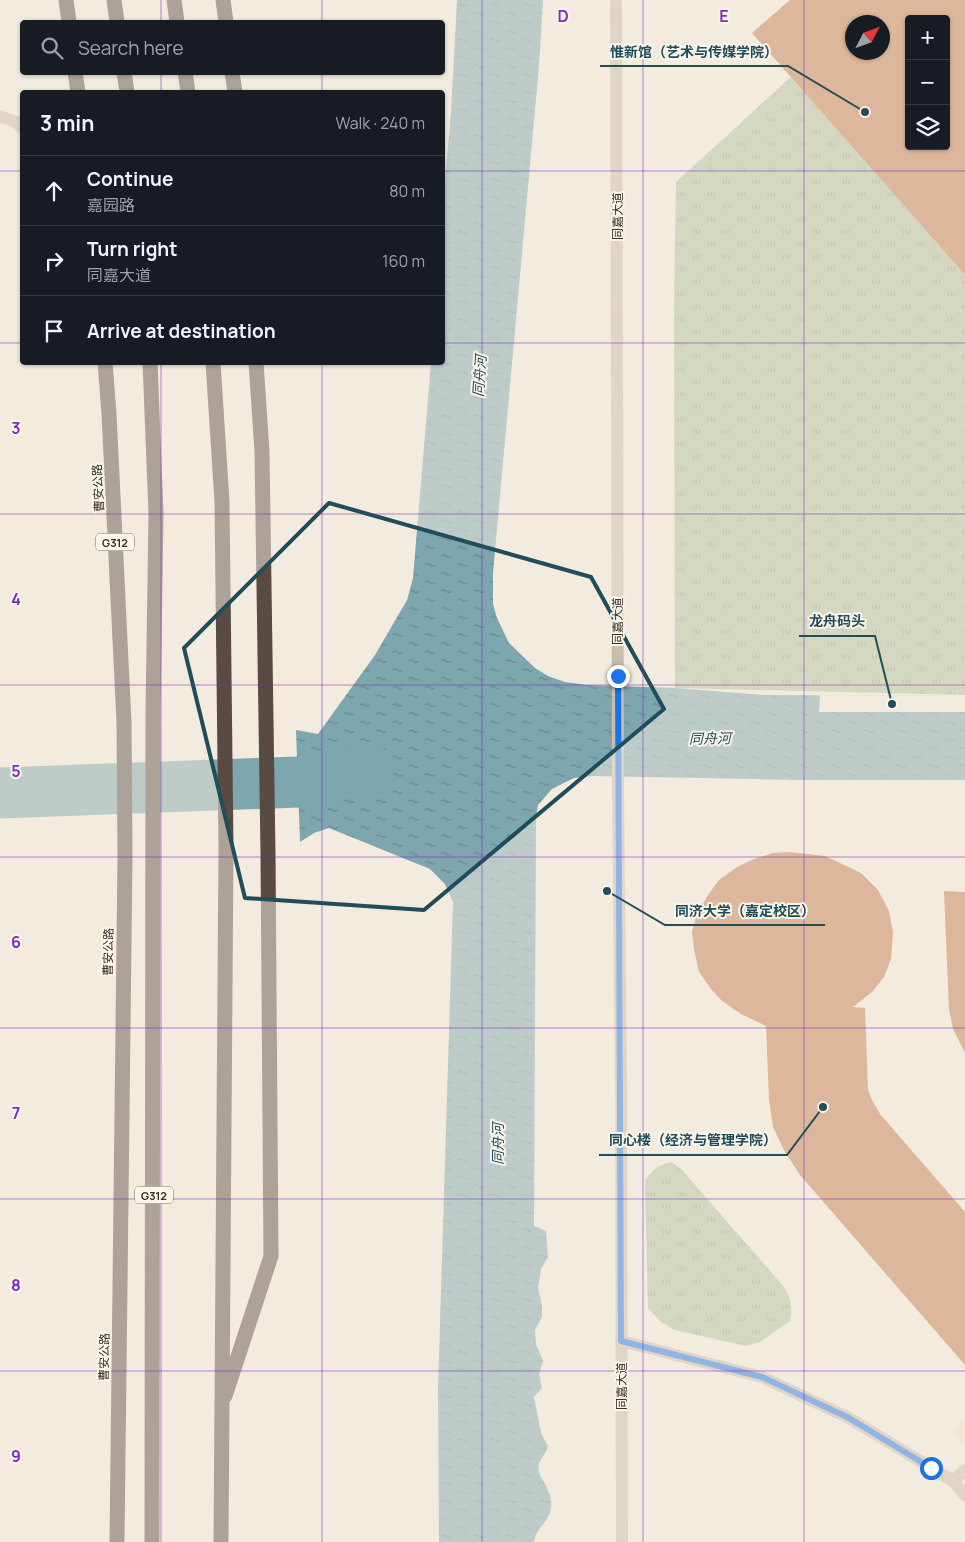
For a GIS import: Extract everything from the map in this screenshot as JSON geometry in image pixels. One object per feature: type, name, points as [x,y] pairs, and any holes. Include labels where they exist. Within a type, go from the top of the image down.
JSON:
[{"type":"highway","points":[[66,0],[69,20]]},
{"type":"highway","points":[[114,0],[117,20]]},
{"type":"highway","points":[[174,0],[177,20]]},
{"type":"highway","points":[[223,0],[226,20]]},
{"type":"highway","points":[[75,75],[78,90]]},
{"type":"highway","points":[[124,75],[127,90]]},
{"type":"highway","points":[[185,75],[188,90]]},
{"type":"highway","points":[[232,75],[235,90]]},
{"type":"highway","name":"曹安公路","points":[[105,365],[124,722],[117,1542]]},
{"type":"highway","name":"G312","points":[[150,365],[156,513],[153,711],[152,1542]]},
{"type":"highway","points":[[213,365],[222,502],[226,848],[221,1542]]},
{"type":"highway","points":[[221,1409],[271,1256],[262,452],[256,365]]},
{"type":"street","name":"同嘉大道","points":[[616,0],[622,1542]]},
{"type":"street","points":[[0,116],[16,122],[20,126]]},
{"type":"street","points":[[621,1341],[762,1377],[849,1418],[953,1481],[965,1495]]},
{"type":"street","points":[[953,1481],[965,1470]]},
{"type":"highlighted area","points":[[329,503],[591,577],[664,709],[424,910],[245,898],[184,648]]},
{"type":"green space","points":[[791,77],[965,275],[965,695],[675,688],[674,308],[676,182]]},
{"type":"green space","points":[[672,1162],[682,1170],[784,1287],[790,1299],[790,1321],[760,1342],[746,1346],[674,1330],[661,1322],[648,1308],[645,1181],[656,1168]]},
{"type":"shaded area","points":[[965,1421],[965,1443],[954,1431]]},
{"type":"water","name":"同舟河","points":[[457,0],[543,0],[539,66],[493,573],[493,604],[497,618],[509,643],[535,668],[548,676],[565,682],[587,685],[675,688],[765,695],[965,696],[965,780],[802,780],[593,776],[574,778],[552,789],[538,805],[536,817],[534,1226],[546,1231],[548,1257],[541,1269],[538,1288],[542,1306],[542,1317],[535,1330],[536,1344],[543,1361],[539,1374],[542,1388],[534,1397],[541,1433],[548,1446],[538,1469],[550,1495],[551,1508],[534,1542],[439,1542],[438,1388],[453,902],[445,884],[430,869],[329,828],[314,833],[300,842],[296,730],[318,734],[375,655],[407,600],[413,578],[431,365],[445,365],[445,181]]},
{"type":"pier","points":[[820,695],[965,696],[965,712],[819,712]]},
{"type":"building","points":[[790,0],[965,0],[965,275],[752,33]]},
{"type":"building","points":[[789,852],[825,856],[861,873],[878,890],[889,911],[893,932],[891,959],[884,977],[872,992],[853,1007],[865,1008],[868,1090],[872,1100],[880,1114],[965,1212],[965,1365],[800,1175],[785,1152],[773,1127],[769,1100],[766,1026],[741,1014],[722,1001],[699,972],[692,932],[697,914],[719,880],[737,867],[754,859],[773,853]]},
{"type":"building","points":[[944,891],[965,892],[965,1053],[953,1029],[949,1009]]},
{"type":"waterway","points":[[0,793],[298,782],[368,769]]},
{"type":"place","name":"惟新馆（艺术与传媒学院）","points":[[865,112]]},
{"type":"place","name":"龙舟码头","points":[[892,704]]},
{"type":"place","name":"同济大学（嘉定校区）","points":[[607,891]]},
{"type":"place","name":"同心楼（经济与管理学院）","points":[[823,1107]]},
{"type":"route","points":[[618,676],[621,1341],[762,1377],[849,1418],[931,1468]]}]
